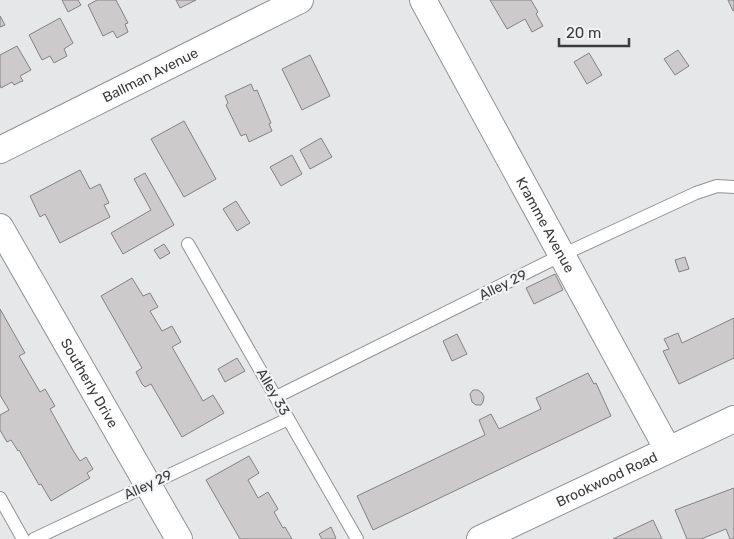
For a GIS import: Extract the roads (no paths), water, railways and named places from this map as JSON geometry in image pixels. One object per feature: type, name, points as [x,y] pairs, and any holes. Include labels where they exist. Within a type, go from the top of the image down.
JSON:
[{"type":"street","name":"Ballman Avenue","points":[[0,150],[300,0]]},
{"type":"street","name":"Kramme Avenue","points":[[423,0],[668,450]]},
{"type":"street","name":"Southerly Drive","points":[[0,227],[179,539]]},
{"type":"street","name":"Brookwood Road","points":[[480,539],[734,419]]},
{"type":"lane","name":"Alley 29","points":[[276,397],[562,255],[696,193],[718,186],[734,187]]},
{"type":"lane","name":"Alley 33","points":[[188,244],[357,539]]},
{"type":"lane","name":"Alley 29","points":[[34,539],[288,419]]},
{"type":"lane","points":[[0,498],[23,539]]}]
